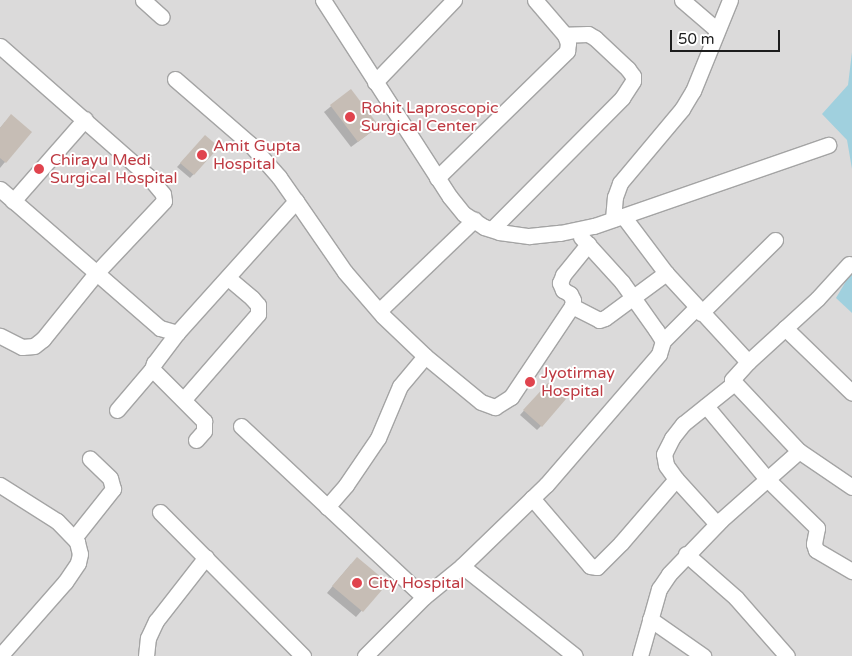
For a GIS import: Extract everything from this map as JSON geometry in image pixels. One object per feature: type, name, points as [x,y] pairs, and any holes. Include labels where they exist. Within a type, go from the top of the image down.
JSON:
[{"type":"street","points":[[143,0],[162,17]]},
{"type":"street","points":[[323,0],[437,178],[464,214],[492,230],[529,236],[575,230],[828,145]]},
{"type":"street","points":[[375,82],[454,0]]},
{"type":"street","points":[[437,178],[562,58],[567,51],[568,43],[565,35],[535,0]]},
{"type":"street","points":[[682,0],[717,30]]},
{"type":"street","points":[[730,0],[693,90],[682,109],[620,183],[615,197],[618,217],[699,310],[748,362]]},
{"type":"street","points":[[492,230],[622,98],[633,81],[633,76],[628,68],[594,38],[588,34],[565,35]]},
{"type":"street","points":[[0,46],[148,176],[163,194],[164,201],[160,208],[97,272],[43,339],[34,346],[22,347],[0,336]]},
{"type":"street","points":[[174,79],[250,144],[280,177],[345,272],[379,311],[425,356],[481,402],[491,406],[500,406],[511,397],[572,306],[573,300],[570,294],[563,290],[560,283],[563,275],[588,244]]},
{"type":"street","points":[[14,201],[85,119]]},
{"type":"street","points":[[0,189],[160,328],[178,333]]},
{"type":"street","points":[[117,410],[152,369],[154,363],[178,333],[296,201]]},
{"type":"street","points":[[379,311],[474,220]]},
{"type":"street","points":[[575,230],[633,297],[663,341]]},
{"type":"street","points":[[365,656],[424,597],[462,566],[532,498],[653,363],[663,341],[775,240]]},
{"type":"street","points":[[849,264],[817,299],[733,376],[734,384],[799,451],[852,487]]},
{"type":"street","points":[[572,306],[600,320],[666,273]]},
{"type":"street","points":[[184,399],[258,314],[258,305],[228,278]]},
{"type":"street","points":[[785,328],[852,393]]},
{"type":"street","points":[[327,507],[346,485],[378,438],[400,386],[425,356]]},
{"type":"street","points":[[152,369],[204,421],[204,431],[196,440]]},
{"type":"street","points":[[717,524],[676,479],[664,460],[666,447],[683,424],[734,384]]},
{"type":"street","points":[[706,406],[767,479],[817,528],[814,544],[816,550],[852,571]]},
{"type":"street","points":[[241,426],[424,597]]},
{"type":"street","points":[[640,656],[659,589],[669,574],[686,554],[717,524],[799,451]]},
{"type":"street","points":[[74,538],[113,489],[110,478],[90,459]]},
{"type":"street","points":[[532,498],[577,551],[594,567],[601,565],[608,558],[676,479]]},
{"type":"street","points":[[0,484],[57,521],[74,538],[80,554],[78,563],[65,582],[0,656]]},
{"type":"street","points":[[160,512],[303,656]]},
{"type":"street","points":[[686,554],[736,598],[787,656]]},
{"type":"street","points":[[146,656],[148,638],[156,621],[206,557]]},
{"type":"street","points":[[462,566],[575,656]]},
{"type":"street","points":[[650,619],[702,656]]},
{"type":"shaded area","points":[[0,0],[852,0],[852,656],[0,656]]},
{"type":"water","points":[[852,52],[852,169],[847,140],[822,114],[848,85]]},
{"type":"water","points":[[852,271],[852,313],[836,298]]},
{"type":"building","points":[[351,89],[379,126],[358,142],[330,105]]},
{"type":"building","points":[[11,114],[32,132],[6,163],[0,158],[0,128]]},
{"type":"building","points":[[205,135],[219,147],[194,175],[180,163]]},
{"type":"building","points":[[548,383],[566,399],[542,427],[523,410]]},
{"type":"building","points":[[357,557],[388,583],[363,612],[332,586]]},
{"type":"place","name":"Rohit Laproscopic Surgical Center","points":[[350,117]]},
{"type":"place","name":"Amit Gupta Hospital","points":[[202,155]]},
{"type":"place","name":"Chirayu Medi Surgical Hospital","points":[[39,169]]},
{"type":"place","name":"Jyotirmay Hospital","points":[[530,382]]},
{"type":"place","name":"City Hospital","points":[[357,583]]}]
